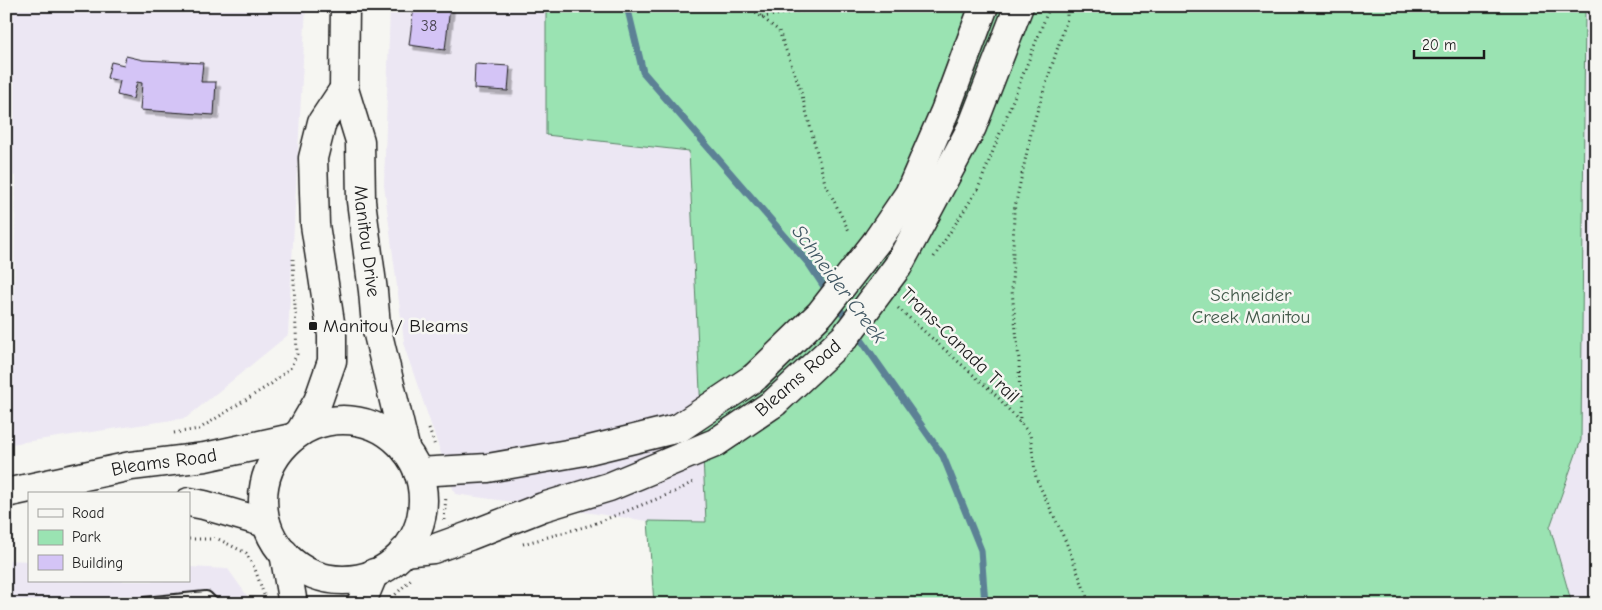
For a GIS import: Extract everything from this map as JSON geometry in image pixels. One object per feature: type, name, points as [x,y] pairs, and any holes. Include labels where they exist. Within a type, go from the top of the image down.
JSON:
[{"type":"main road","name":"Bleams Road","points":[[412,462],[488,468],[585,451],[679,428],[755,377],[820,314],[865,240],[909,194],[945,111],[984,6]]},
{"type":"main road","name":"Bleams Road","points":[[403,552],[433,549],[543,507],[609,487],[716,443],[774,403],[845,337],[898,266],[972,127],[1018,6]]},
{"type":"main road","name":"Manitou Drive","points":[[345,8],[344,89],[360,142],[361,201],[376,326],[412,462]]},
{"type":"main road","points":[[296,435],[318,401],[332,362],[332,335],[315,225],[313,158],[322,122],[344,89]]},
{"type":"main road","points":[[327,421],[357,421],[371,425],[396,440],[412,462],[421,486],[421,514],[417,528],[403,552],[374,573],[361,577],[333,579],[306,571],[284,554],[273,539],[266,523],[263,508],[266,476],[281,448],[296,435],[327,421]]},
{"type":"main road","name":"Bleams Road","points":[[6,493],[131,466],[205,458],[296,435]]},
{"type":"main road","points":[[190,502],[204,504],[266,523]]},
{"type":"main road","points":[[6,505],[28,506]]},
{"type":"main road","points":[[284,554],[293,604]]},
{"type":"main road","points":[[361,604],[374,573]]},
{"type":"lane","points":[[144,604],[206,598],[212,604]]},
{"type":"path","points":[[748,6],[779,31],[800,88],[825,183],[865,240]]},
{"type":"path","points":[[762,17],[833,6]]},
{"type":"path","points":[[1020,423],[1020,360],[1012,291],[1014,211],[1033,124],[1067,20],[1067,6]]},
{"type":"path","points":[[171,434],[199,429],[271,384],[290,368],[297,354],[292,251]]},
{"type":"path","name":"Trans-Canada Trail","points":[[895,305],[997,396],[1030,434],[1036,478],[1066,542],[1089,604]]},
{"type":"path","points":[[190,539],[218,539],[246,553],[255,569],[266,604]]},
{"type":"shaded area","points":[[6,6],[306,6],[288,335],[186,418],[11,444],[16,177],[6,172]]},
{"type":"shaded area","points":[[390,6],[546,6],[546,135],[689,151],[706,522],[648,521],[455,494],[405,349],[384,185]]},
{"type":"shaded area","points":[[1585,6],[1596,6],[1596,604],[1572,604],[1550,527],[1581,440]]},
{"type":"shaded area","points":[[6,560],[28,561],[28,582],[190,582],[190,567],[228,569],[253,604],[6,604]]},
{"type":"green space","name":"Schneider Creek Manitou","points":[[546,6],[1585,6],[1581,440],[1550,527],[1572,604],[654,604],[648,521],[706,522],[689,151],[546,135]]},
{"type":"building","points":[[414,6],[450,7],[445,50],[409,45]]},
{"type":"building","points":[[126,56],[143,60],[203,63],[201,82],[216,82],[214,115],[140,110],[142,83],[137,82],[133,99],[117,95],[120,81],[107,78],[111,62],[124,65]]},
{"type":"building","points":[[475,64],[510,66],[508,91],[474,89]]},
{"type":"waterway","name":"Schneider Creek","points":[[627,6],[643,72],[809,264],[829,294]]},
{"type":"waterway","name":"Schneider Creek","points":[[835,303],[849,322]]},
{"type":"waterway","name":"Schneider Creek","points":[[855,331],[943,456],[981,550],[985,604]]},
{"type":"place","name":"Manitou / Bleams","points":[[313,326]]}]
